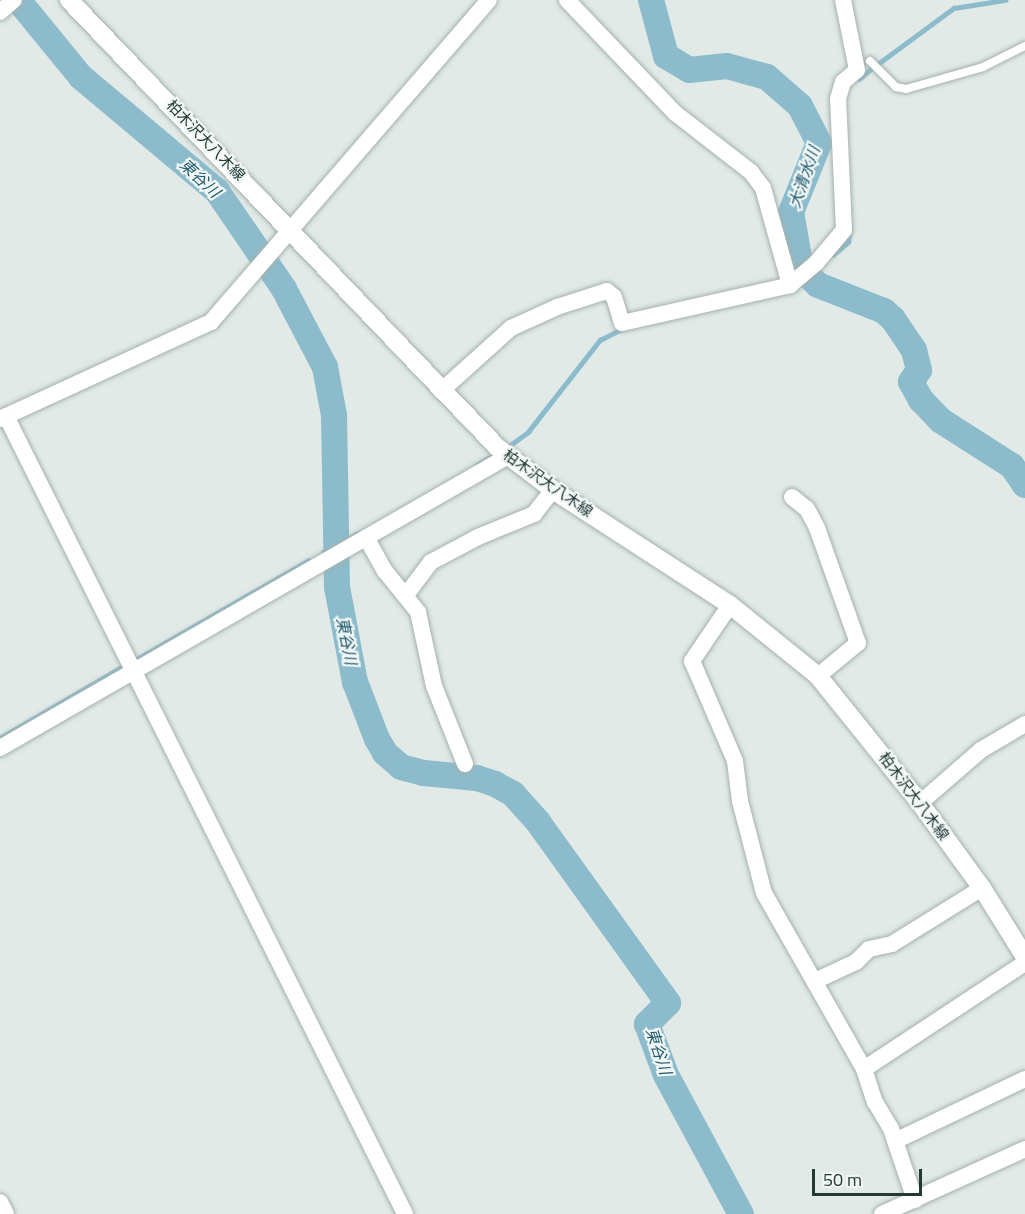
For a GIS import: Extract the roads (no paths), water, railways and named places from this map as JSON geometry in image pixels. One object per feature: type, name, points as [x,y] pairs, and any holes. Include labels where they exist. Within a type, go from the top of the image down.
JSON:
[{"type":"main road","name":"柏木沢大八木線","points":[[69,0],[292,229],[441,391],[508,456],[554,490],[730,605],[818,676],[920,803],[982,888],[1025,957]]},
{"type":"street","points":[[405,1214],[134,670],[3,417],[211,322],[489,0]]},
{"type":"street","points":[[567,0],[675,113],[751,172],[763,188],[793,284]]},
{"type":"street","points":[[441,391],[512,328],[557,307],[603,291],[614,297],[622,323],[793,284],[816,264],[844,230],[838,99],[843,82],[857,70],[843,0]]},
{"type":"street","points":[[0,748],[508,456]]},
{"type":"street","points":[[406,595],[431,562],[478,537],[534,514],[554,490]]},
{"type":"street","points":[[792,497],[807,509],[817,528],[858,643],[818,676]]},
{"type":"street","points":[[363,541],[418,612],[434,686],[465,764]]},
{"type":"street","points":[[730,605],[692,661],[735,760],[740,801],[764,893],[864,1069],[895,1141],[915,1200]]},
{"type":"street","points":[[920,803],[981,750],[1025,724]]},
{"type":"street","points":[[815,981],[856,962],[869,949],[892,944],[982,888]]},
{"type":"street","points":[[864,1069],[1025,963]]},
{"type":"street","points":[[895,1141],[1025,1079]]},
{"type":"street","points":[[882,1214],[1025,1149]]},
{"type":"street","points":[[0,1202],[6,1214]]},
{"type":"lane","points":[[870,61],[896,87],[906,89],[983,67],[1025,46]]},
{"type":"waterway","name":"東谷川","points":[[18,0],[81,77],[217,191],[284,289],[325,367],[334,415],[337,587],[355,682],[377,739],[385,753],[401,767],[424,773],[477,778],[495,784],[513,794],[538,822],[668,1003],[647,1024],[666,1075],[741,1214]]},
{"type":"waterway","name":"大清水川","points":[[651,0],[666,56],[689,70],[727,66],[767,77],[800,106],[819,143],[791,212],[801,269],[818,285],[884,311],[893,319],[914,350],[919,370],[911,382],[921,400],[940,420],[1012,466],[1025,485]]},
{"type":"waterway","points":[[879,63],[954,8],[1005,0]]},
{"type":"waterway","points":[[859,79],[871,69]]},
{"type":"waterway","points":[[833,255],[848,242],[850,229]]},
{"type":"waterway","points":[[509,446],[528,432],[600,340],[622,329]]},
{"type":"waterway","points":[[477,465],[490,457]]},
{"type":"waterway","name":"東谷川","points":[[323,552],[358,533]]},
{"type":"waterway","points":[[137,659],[309,560]]},
{"type":"waterway","points":[[0,738],[123,666]]}]
